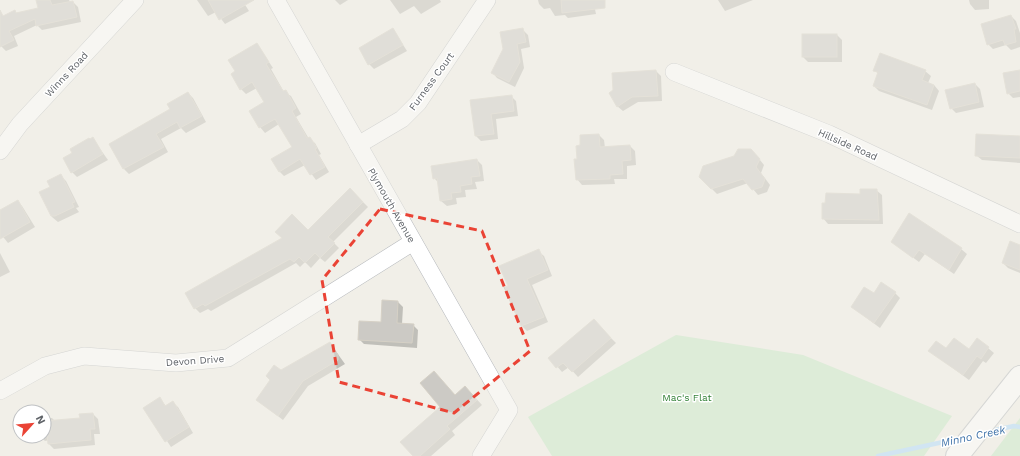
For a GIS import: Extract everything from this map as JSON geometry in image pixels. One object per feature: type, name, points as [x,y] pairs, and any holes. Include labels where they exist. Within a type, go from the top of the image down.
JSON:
[{"type":"main road","points":[[961,451],[1020,377]]},
{"type":"street","name":"Winns Road","points":[[0,150],[20,124],[136,0]]},
{"type":"street","name":"Plymouth Avenue","points":[[276,0],[509,410],[480,456]]},
{"type":"street","name":"Furness Court","points":[[358,145],[402,119],[418,103],[487,0]]},
{"type":"street","name":"Hillside Road","points":[[674,72],[829,134],[1020,224]]},
{"type":"street","name":"Devon Drive","points":[[0,391],[45,366],[84,356],[176,363],[228,358],[413,242]]},
{"type":"highlighted area","points":[[380,209],[482,231],[530,351],[454,413],[339,382],[322,280]]},
{"type":"green space","name":"Mac's Flat","points":[[676,335],[803,355],[952,416],[924,456],[552,456],[528,417]]},
{"type":"green space","points":[[1020,418],[1020,456],[991,456]]},
{"type":"building","points":[[36,0],[50,0],[52,5],[73,1],[77,17],[36,26],[35,19],[9,31],[14,40],[0,47],[0,10],[3,16],[15,10],[16,13],[38,8]]},
{"type":"building","points":[[208,0],[254,0],[219,20]]},
{"type":"building","points":[[561,0],[605,0],[605,8],[562,13]]},
{"type":"building","points":[[1011,15],[1016,29],[1014,29],[1016,42],[1005,45],[1003,40],[987,45],[981,24]]},
{"type":"building","points":[[393,28],[403,45],[368,65],[359,48]]},
{"type":"building","points":[[523,28],[526,42],[517,44],[520,62],[509,82],[491,73],[503,49],[500,32]]},
{"type":"building","points":[[802,34],[837,34],[837,57],[802,57]]},
{"type":"building","points":[[257,43],[269,62],[266,64],[283,91],[286,90],[296,108],[292,111],[307,138],[310,137],[317,148],[315,149],[325,167],[310,175],[300,159],[279,172],[271,159],[292,147],[275,119],[259,128],[249,111],[264,102],[252,82],[240,90],[231,74],[235,71],[228,60]]},
{"type":"building","points":[[880,53],[926,70],[922,80],[934,85],[927,105],[873,86],[878,72],[873,71]]},
{"type":"building","points":[[656,70],[658,96],[632,97],[617,107],[609,93],[613,90],[612,73]]},
{"type":"building","points":[[1020,70],[1020,91],[1007,94],[1003,73]]},
{"type":"building","points":[[975,83],[979,102],[950,109],[945,90]]},
{"type":"building","points":[[188,92],[202,116],[180,128],[177,122],[156,134],[164,147],[123,169],[109,144],[170,109],[167,104]]},
{"type":"building","points":[[512,95],[514,111],[491,114],[494,134],[475,136],[470,100]]},
{"type":"building","points":[[599,134],[600,147],[630,145],[631,160],[622,161],[623,174],[610,175],[610,179],[576,180],[574,159],[577,159],[576,146],[580,145],[580,135]]},
{"type":"building","points":[[976,134],[1020,136],[1020,158],[975,156]]},
{"type":"building","points":[[93,137],[103,154],[71,173],[63,158],[72,153],[70,149]]},
{"type":"building","points":[[738,149],[751,149],[760,159],[756,167],[765,179],[762,187],[752,190],[743,179],[711,189],[699,177],[703,166],[734,156]]},
{"type":"building","points":[[477,159],[480,176],[471,177],[472,184],[460,186],[461,192],[451,193],[452,199],[440,201],[437,178],[433,179],[431,166]]},
{"type":"building","points":[[61,174],[75,202],[72,203],[74,207],[55,216],[51,216],[39,192],[50,187],[47,181]]},
{"type":"building","points":[[350,188],[363,202],[328,237],[335,243],[320,258],[315,253],[305,263],[299,257],[294,262],[290,259],[205,306],[203,304],[194,309],[185,293],[282,238],[275,232],[292,214],[308,230]]},
{"type":"building","points":[[860,189],[877,189],[879,220],[822,219],[822,203],[825,203],[826,193],[860,194]]},
{"type":"building","points":[[18,200],[30,222],[0,239],[0,210]]},
{"type":"building","points":[[909,213],[962,248],[949,270],[919,250],[913,258],[891,242]]},
{"type":"building","points":[[1010,241],[1020,245],[1020,270],[1002,263]]},
{"type":"building","points":[[539,249],[548,270],[527,279],[544,317],[521,326],[504,287],[508,286],[499,266]]},
{"type":"building","points":[[881,282],[896,292],[874,323],[851,307],[864,287],[874,293]]},
{"type":"building","points":[[382,300],[398,301],[397,323],[414,324],[412,343],[358,340],[359,321],[381,322]]},
{"type":"building","points":[[594,319],[611,338],[572,372],[563,363],[556,368],[548,358]]},
{"type":"building","points":[[954,338],[969,349],[977,338],[989,347],[981,359],[977,356],[963,375],[928,351],[936,341],[946,348]]},
{"type":"building","points":[[330,342],[338,355],[338,360],[303,381],[278,416],[256,400],[270,380],[266,376],[274,365],[281,370]]},
{"type":"building","points":[[434,371],[455,395],[465,386],[477,400],[447,426],[450,429],[420,456],[413,456],[400,442],[440,407],[420,383]]},
{"type":"building","points":[[160,397],[165,406],[173,401],[189,427],[165,442],[143,408]]},
{"type":"building","points":[[93,413],[95,429],[90,429],[91,440],[52,444],[52,420],[80,418],[79,414]]},
{"type":"waterway","name":"Minno Creek","points":[[986,432],[1014,426],[1020,427]]},
{"type":"waterway","name":"Minno Creek","points":[[878,456],[962,438]]}]
